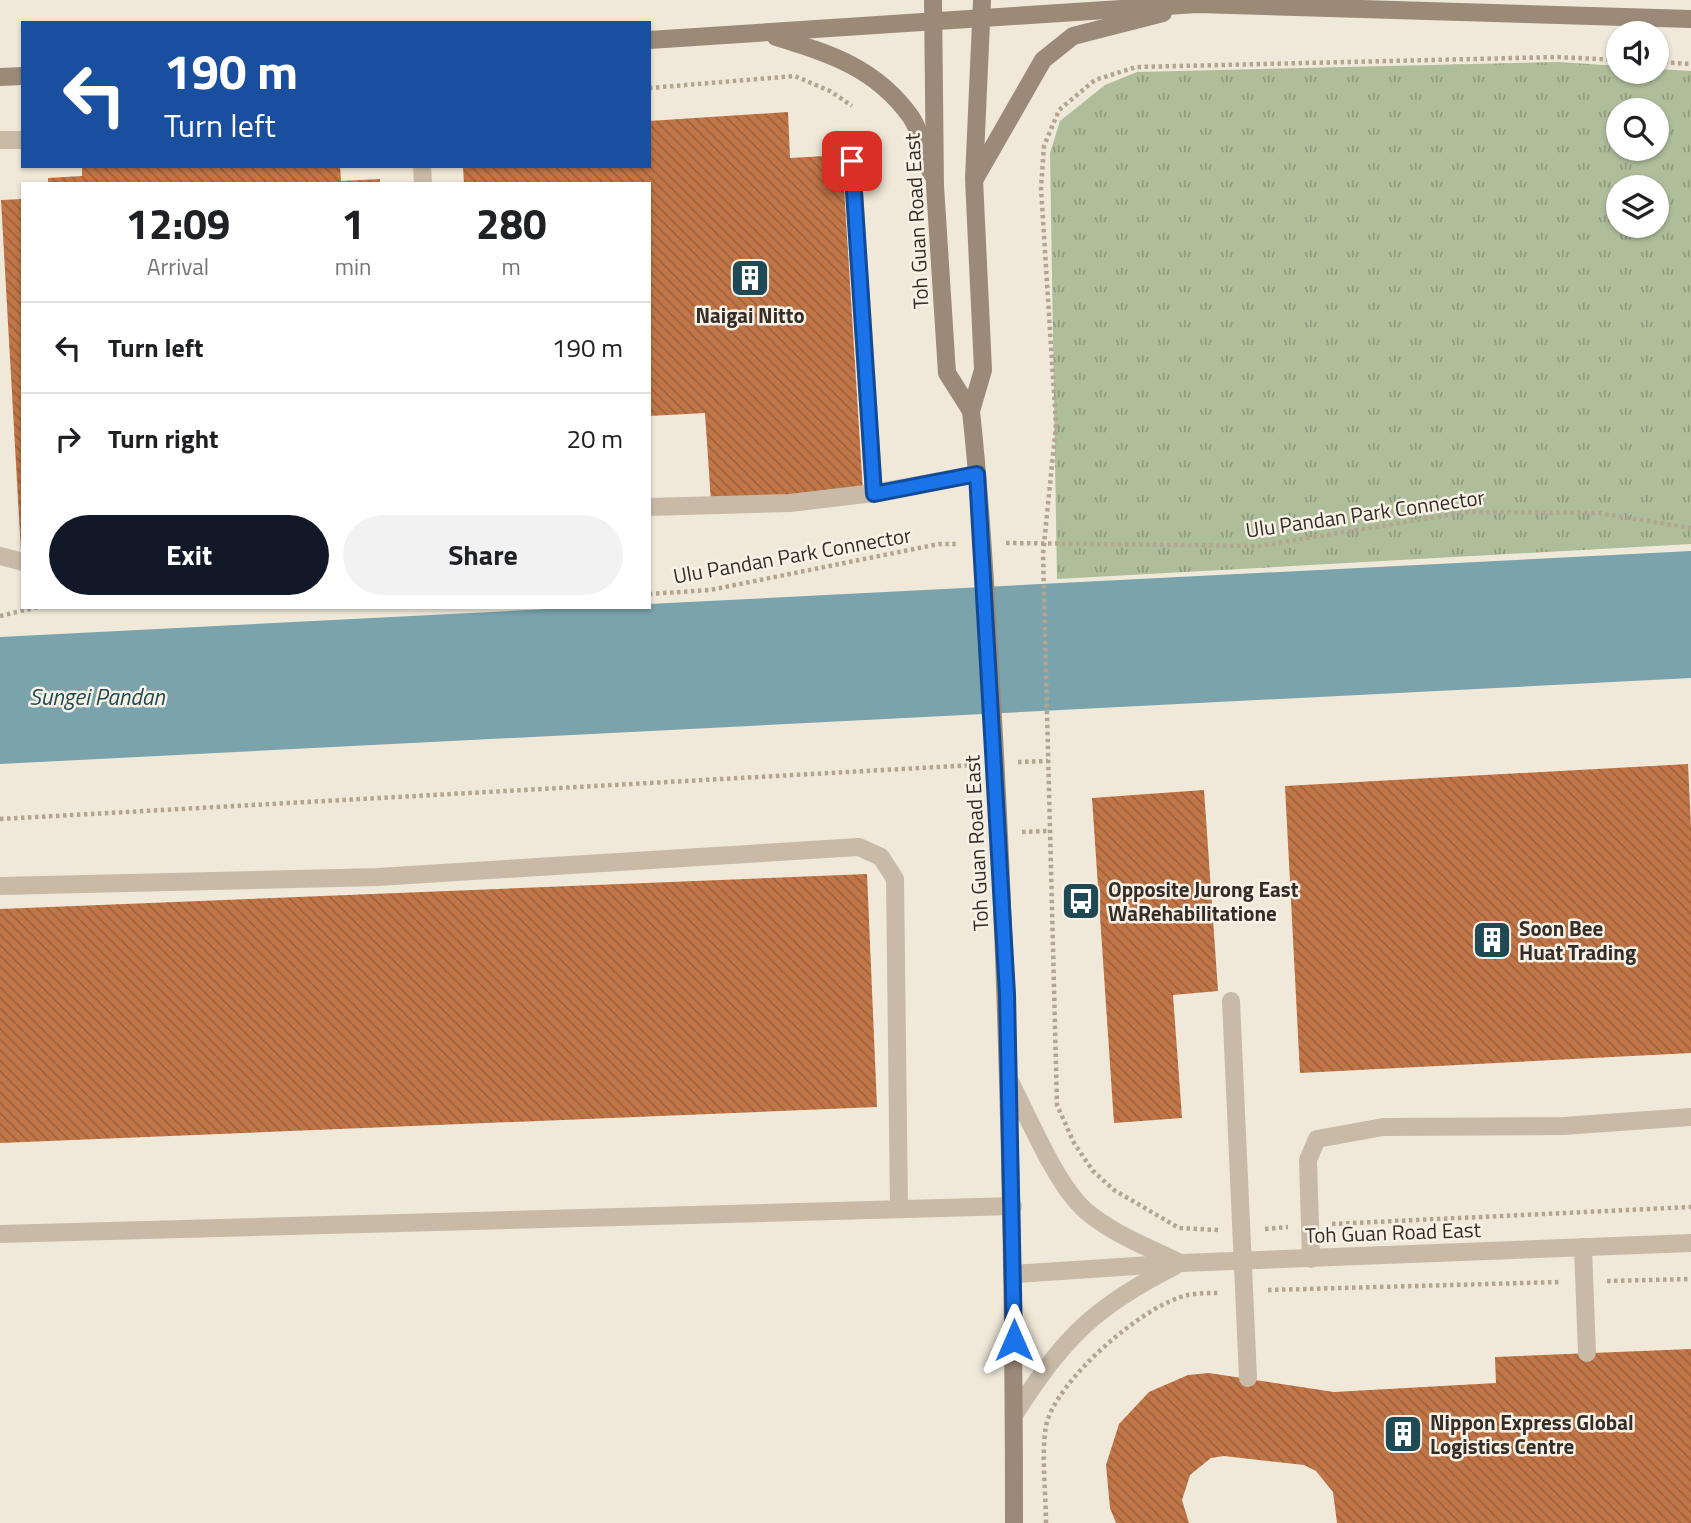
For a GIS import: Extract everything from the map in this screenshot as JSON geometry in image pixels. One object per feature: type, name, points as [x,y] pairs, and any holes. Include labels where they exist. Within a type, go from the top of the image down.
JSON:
[{"type":"street","name":"Toh Guan Road East","points":[[933,0],[935,186],[947,373],[971,411]]},
{"type":"street","points":[[974,179],[1043,60],[1053,52],[1073,37],[1197,4]]},
{"type":"street","points":[[651,40],[933,22],[981,9],[1197,4],[1691,19]]},
{"type":"street","name":"Toh Guan Road East","points":[[981,9],[974,179],[983,370],[971,411],[995,756],[1013,1206],[1014,1523]]},
{"type":"street","points":[[765,33],[830,53],[876,78],[912,119],[935,186]]},
{"type":"street","points":[[0,78],[21,76]]},
{"type":"street","points":[[0,140],[21,140]]},
{"type":"street","points":[[852,161],[874,494]]},
{"type":"street","points":[[651,508],[790,503],[874,494],[977,474]]},
{"type":"street","points":[[0,556],[21,561]]},
{"type":"street","points":[[0,886],[378,877],[859,847],[881,857],[895,879],[899,1209]]},
{"type":"street","points":[[1231,1001],[1248,1378]]},
{"type":"street","points":[[1008,1078],[1063,1183],[1084,1210],[1118,1233],[1181,1263]]},
{"type":"street","points":[[1311,1259],[1308,1160],[1317,1139],[1383,1127],[1563,1126],[1691,1117]]},
{"type":"street","points":[[0,1234],[1013,1206]]},
{"type":"street","name":"Toh Guan Road East","points":[[1014,1273],[1181,1263],[1691,1243]]},
{"type":"street","points":[[1583,1247],[1587,1353]]},
{"type":"street","points":[[1014,1415],[1042,1372],[1073,1334],[1128,1290],[1181,1263]]},
{"type":"path","points":[[1047,749],[1043,544],[1056,425],[1041,188],[1044,146],[1059,110],[1095,80],[1136,67],[1556,57],[1606,59]]},
{"type":"path","points":[[1669,63],[1691,64]]},
{"type":"path","points":[[651,88],[795,76],[830,91],[852,106]]},
{"type":"path","name":"Ulu Pandan Park Connector","points":[[1043,544],[1259,546],[1467,512],[1598,513],[1691,528]]},
{"type":"path","name":"Ulu Pandan Park Connector","points":[[651,594],[710,590],[939,544]]},
{"type":"path","points":[[0,616],[30,609]]},
{"type":"path","points":[[0,819],[995,756]]},
{"type":"path","points":[[1046,1523],[1046,1425],[1056,1405],[1081,1369],[1108,1342],[1162,1305],[1187,1295],[1245,1291],[1691,1279]]},
{"type":"green space","points":[[1559,62],[1606,65],[1606,84],[1669,84],[1669,70],[1691,71],[1691,544],[1057,579],[1050,153],[1060,121],[1105,85],[1137,72]]},
{"type":"water","name":"Sungei Pandan","points":[[1691,551],[1691,678],[0,764],[0,637],[549,609],[651,609],[651,604]]},
{"type":"building","name":"Naigai Nitto","points":[[788,112],[790,158],[842,155],[863,492],[711,502],[705,413],[651,416],[651,182],[464,182],[463,168],[651,168],[651,121]]},
{"type":"building","points":[[82,168],[340,168],[341,181],[380,179],[380,182],[48,182],[48,178],[82,176]]},
{"type":"building","points":[[21,199],[21,552],[1,200]]},
{"type":"building","name":"Soon Bee Huat Trading","points":[[1688,764],[1691,828],[1691,1053],[1300,1073],[1285,786]]},
{"type":"building","points":[[1204,790],[1218,991],[1173,995],[1182,1118],[1114,1123],[1092,798]]},
{"type":"building","points":[[867,874],[877,1107],[0,1143],[0,909]]},
{"type":"building","name":"Nippon Express Global Logistics Centre","points":[[1691,1349],[1691,1523],[1337,1523],[1333,1492],[1316,1471],[1304,1465],[1224,1456],[1211,1458],[1190,1475],[1182,1500],[1189,1523],[1116,1523],[1110,1508],[1106,1465],[1119,1424],[1149,1392],[1188,1375],[1209,1373],[1334,1392],[1496,1383],[1495,1357]]},
{"type":"place","name":"Naigai Nitto","points":[[750,278]]},
{"type":"place","name":"Opposite Jurong East WaRehabilitatione","points":[[1081,901]]},
{"type":"place","name":"Soon Bee Huat Trading","points":[[1492,940]]},
{"type":"place","name":"Nippon Express Global Logistics Centre","points":[[1403,1434]]},
{"type":"route","points":[[852,161],[874,494],[977,474],[996,763],[1007,994],[1014,1340]]}]
